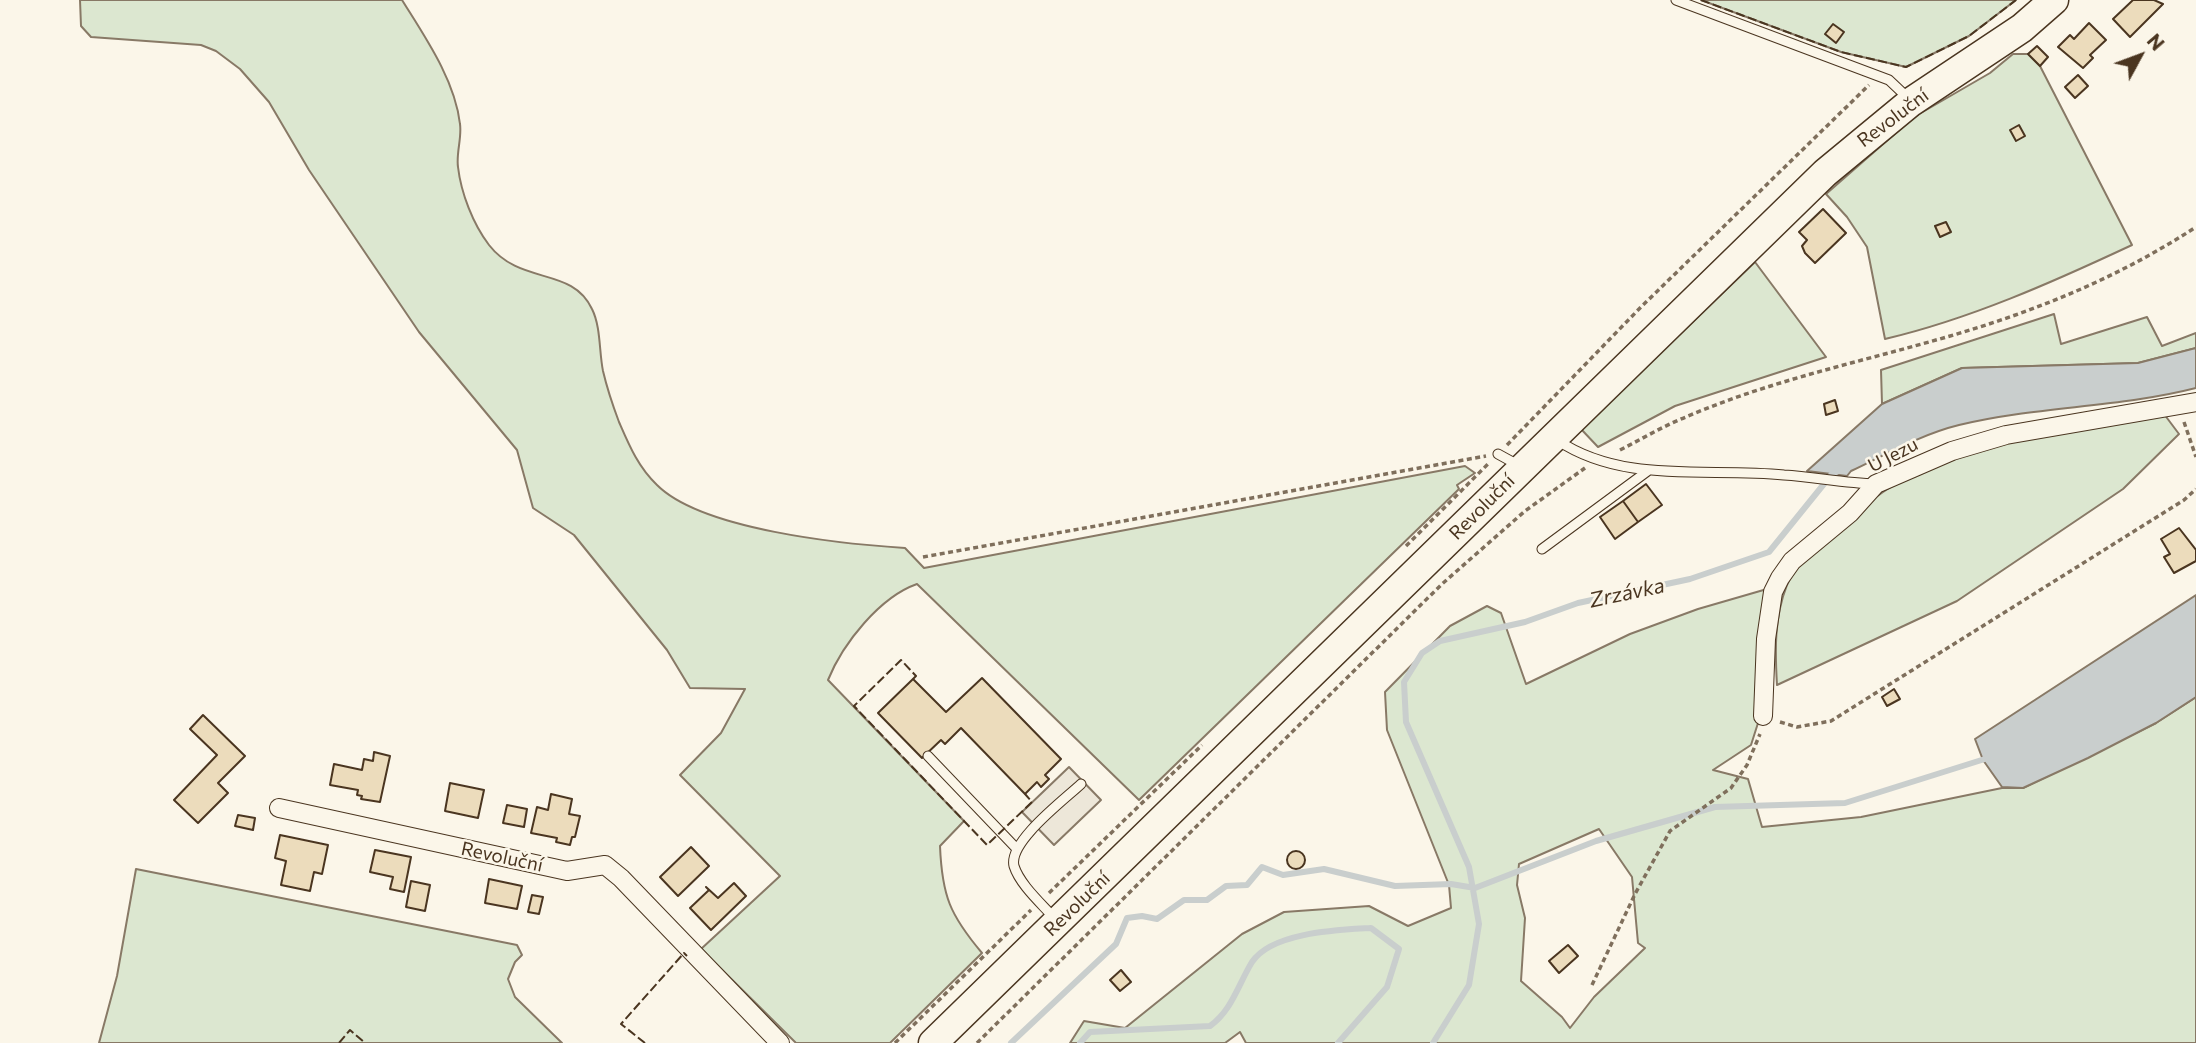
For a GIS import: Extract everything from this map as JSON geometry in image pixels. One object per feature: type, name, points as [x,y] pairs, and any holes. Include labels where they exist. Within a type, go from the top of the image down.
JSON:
[{"type":"main road","name":"Revoluční","points":[[933,1043],[1049,912],[1504,471],[1553,437],[1825,173],[1911,102],[2022,28],[2054,0]]},
{"type":"street","name":"U Jezu","points":[[1763,716],[1766,639],[1773,592],[1792,561],[1850,513],[1876,484],[1952,451],[2006,435],[2196,402]]},
{"type":"street","name":"Revoluční","points":[[279,808],[567,870],[605,865],[621,878],[780,1043]]},
{"type":"lane","points":[[1676,0],[1896,83],[1911,102]]},
{"type":"lane","points":[[1553,437],[1599,461],[1620,468],[1785,475],[1842,483],[1876,484]]},
{"type":"lane","points":[[1542,549],[1649,470]]},
{"type":"lane","points":[[928,756],[1016,848]]},
{"type":"lane","points":[[1049,912],[1017,872],[1014,864],[1016,848],[1081,784]]},
{"type":"path","points":[[1400,552],[1469,485],[1504,471],[1641,307],[1879,76]]},
{"type":"path","points":[[977,1043],[1442,584],[1565,481],[1686,417],[1763,389],[1994,322],[2067,296],[2126,268],[2196,227]]},
{"type":"path","points":[[2178,404],[2196,457]]},
{"type":"path","points":[[923,557],[1504,471]]},
{"type":"path","points":[[1592,985],[1635,894],[1670,831],[1731,788],[1759,741],[1763,716],[1797,727],[1831,721],[2184,500],[2196,489]]},
{"type":"path","points":[[895,1043],[1049,912],[1205,743]]},
{"type":"green space","points":[[80,0],[402,0],[438,59],[452,91],[460,124],[458,162],[462,187],[483,237],[502,258],[530,272],[572,287],[583,296],[592,309],[597,324],[603,371],[610,397],[619,422],[644,471],[657,485],[678,500],[706,513],[775,532],[846,543],[905,548],[924,568],[1465,466],[1475,473],[1457,485],[1459,489],[1139,800],[917,584],[890,599],[853,637],[828,680],[964,821],[940,846],[943,878],[955,916],[982,953],[890,1043],[796,1043],[701,949],[780,876],[680,775],[721,733],[745,689],[690,688],[667,650],[574,535],[533,508],[517,450],[419,332],[309,170],[269,102],[240,69],[216,51],[201,45],[91,37],[81,26]]},
{"type":"green space","points":[[1701,0],[2016,0],[1969,36],[1906,67],[1841,52]]},
{"type":"green space","points":[[2013,54],[2028,54],[2040,66],[2132,245],[2042,286],[1980,310],[1885,339],[1867,247],[1847,217],[1826,194],[1914,117],[1990,73]]},
{"type":"green space","points":[[1755,262],[1826,357],[1675,406],[1598,447],[1581,429]]},
{"type":"green space","points":[[2054,314],[2061,344],[2147,317],[2162,346],[2196,333],[2196,348],[2138,363],[1962,368],[1882,404],[1881,370]]},
{"type":"green space","points":[[2164,414],[2179,434],[2123,489],[1957,601],[1777,685],[1778,622],[1783,597],[1791,577],[1814,551],[1883,492],[1922,471],[1989,447]]},
{"type":"green space","points":[[1767,589],[1758,723],[1751,745],[1713,770],[1748,779],[1762,827],[1861,817],[2002,788],[2023,788],[2156,723],[2196,697],[2196,1043],[1246,1043],[1240,1032],[1225,1043],[1070,1043],[1084,1021],[1125,1028],[1242,934],[1284,912],[1369,906],[1408,926],[1451,908],[1449,885],[1387,730],[1385,692],[1450,626],[1487,606],[1501,613],[1526,684],[1630,634],[1698,609]],"holes":[[[1599,829],[1632,877],[1638,943],[1645,948],[1594,997],[1570,1028],[1562,1017],[1521,981],[1525,918],[1517,885],[1519,864]]]},
{"type":"green space","points":[[136,869],[517,945],[522,955],[515,962],[508,979],[515,997],[562,1043],[99,1043],[117,976]]},
{"type":"shaded area","points":[[2196,348],[2196,388],[2137,400],[2018,414],[1959,425],[1904,445],[1851,471],[1847,476],[1807,471],[1882,404],[1962,368],[2138,363]]},
{"type":"shaded area","points":[[2196,595],[2196,697],[2156,723],[2088,758],[2023,788],[2002,787],[1983,760],[1975,739]]},
{"type":"shaded area","points":[[1069,767],[1101,800],[1054,845],[1022,812]]},
{"type":"building","points":[[2133,0],[2154,0],[2163,4],[2130,37],[2113,19]]},
{"type":"building","points":[[2089,23],[2106,40],[2090,55],[2093,58],[2083,68],[2058,47],[2070,35],[2074,39]]},
{"type":"building","points":[[1833,24],[1844,32],[1836,43],[1825,34]]},
{"type":"building","points":[[2037,46],[2048,57],[2040,66],[2028,54]]},
{"type":"building","points":[[2078,75],[2088,86],[2075,98],[2065,87]]},
{"type":"building","points":[[2019,125],[2025,136],[2016,141],[2010,130]]},
{"type":"building","points":[[1823,209],[1846,233],[1815,263],[1805,253],[1802,246],[1807,240],[1799,232]]},
{"type":"building","points":[[1946,222],[1951,232],[1940,237],[1935,226]]},
{"type":"building","points":[[1835,400],[1838,411],[1826,415],[1824,404]]},
{"type":"building","points":[[1646,484],[1662,505],[1638,522],[1623,501]]},
{"type":"building","points":[[1623,501],[1638,522],[1615,539],[1600,517]]},
{"type":"building","points":[[2179,528],[2196,550],[2196,561],[2174,573],[2164,557],[2170,554],[2161,539]]},
{"type":"building","points":[[982,678],[1061,759],[1045,775],[1049,779],[1041,787],[1037,782],[1025,794],[961,728],[945,744],[941,740],[922,758],[878,713],[913,679],[946,712]]},
{"type":"building","points":[[1894,689],[1900,699],[1887,706],[1882,697]]},
{"type":"building","points":[[203,715],[245,756],[218,783],[228,793],[198,823],[174,800],[217,755],[190,729]]},
{"type":"building","points":[[374,752],[390,756],[380,802],[361,799],[362,796],[357,795],[358,790],[330,785],[334,764],[362,770],[364,759],[373,761]]},
{"type":"building","points":[[450,783],[484,790],[478,818],[445,811]]},
{"type":"building","points":[[551,794],[572,799],[569,814],[580,816],[575,837],[572,837],[570,845],[556,842],[557,838],[531,833],[537,807],[548,810]]},
{"type":"building","points":[[507,805],[527,809],[524,827],[503,823]]},
{"type":"building","points":[[238,815],[255,818],[253,830],[235,826]]},
{"type":"building","points":[[280,835],[328,845],[322,874],[314,872],[310,891],[281,885],[286,861],[275,858]]},
{"type":"building","points":[[691,847],[709,866],[678,896],[660,877]]},
{"type":"building","points":[[375,850],[411,857],[404,892],[390,889],[393,877],[370,872]]},
{"type":"building","points":[[1296,851],[1302,854],[1305,860],[1302,866],[1296,869],[1290,866],[1287,860],[1290,854]]},
{"type":"building","points":[[489,879],[522,886],[517,909],[485,903]]},
{"type":"building","points":[[411,881],[430,885],[425,911],[406,907]]},
{"type":"building","points":[[734,883],[746,896],[711,930],[690,908],[709,890],[706,887],[718,898]]},
{"type":"building","points":[[532,895],[543,897],[539,914],[528,912]]},
{"type":"building","points":[[1568,945],[1578,956],[1559,973],[1549,961]]},
{"type":"building","points":[[1121,970],[1131,982],[1120,991],[1110,980]]},
{"type":"waterway","name":"Zrzávka","points":[[1433,1043],[1469,985],[1479,924],[1469,867],[1406,722],[1404,682],[1422,653],[1440,641],[1525,622],[1578,603],[1690,579],[1769,552],[1832,474],[1838,471]]},
{"type":"waterway","name":"Zrzávka","points":[[1011,1043],[1116,944],[1127,918],[1142,916],[1157,919],[1184,900],[1207,900],[1226,886],[1247,885],[1262,867],[1283,875],[1324,869],[1395,886],[1451,884],[1475,888],[1596,841],[1715,807],[1845,803],[1988,758]]},
{"type":"waterway","name":"Zrzávka","points":[[1080,1043],[1090,1032],[1210,1026],[1229,1005],[1252,962],[1274,944],[1307,934],[1371,928],[1399,949],[1387,987],[1338,1043]]},
{"type":"fence","points":[[1701,0],[1841,52],[1906,67],[1969,36],[2016,0]]},
{"type":"fence","points":[[913,679],[916,676],[901,660],[854,706],[987,845],[1032,802],[1025,794]]},
{"type":"fence","points":[[645,1043],[621,1024],[684,953],[687,956]]},
{"type":"fence","points":[[339,1043],[350,1030],[365,1043]]}]
